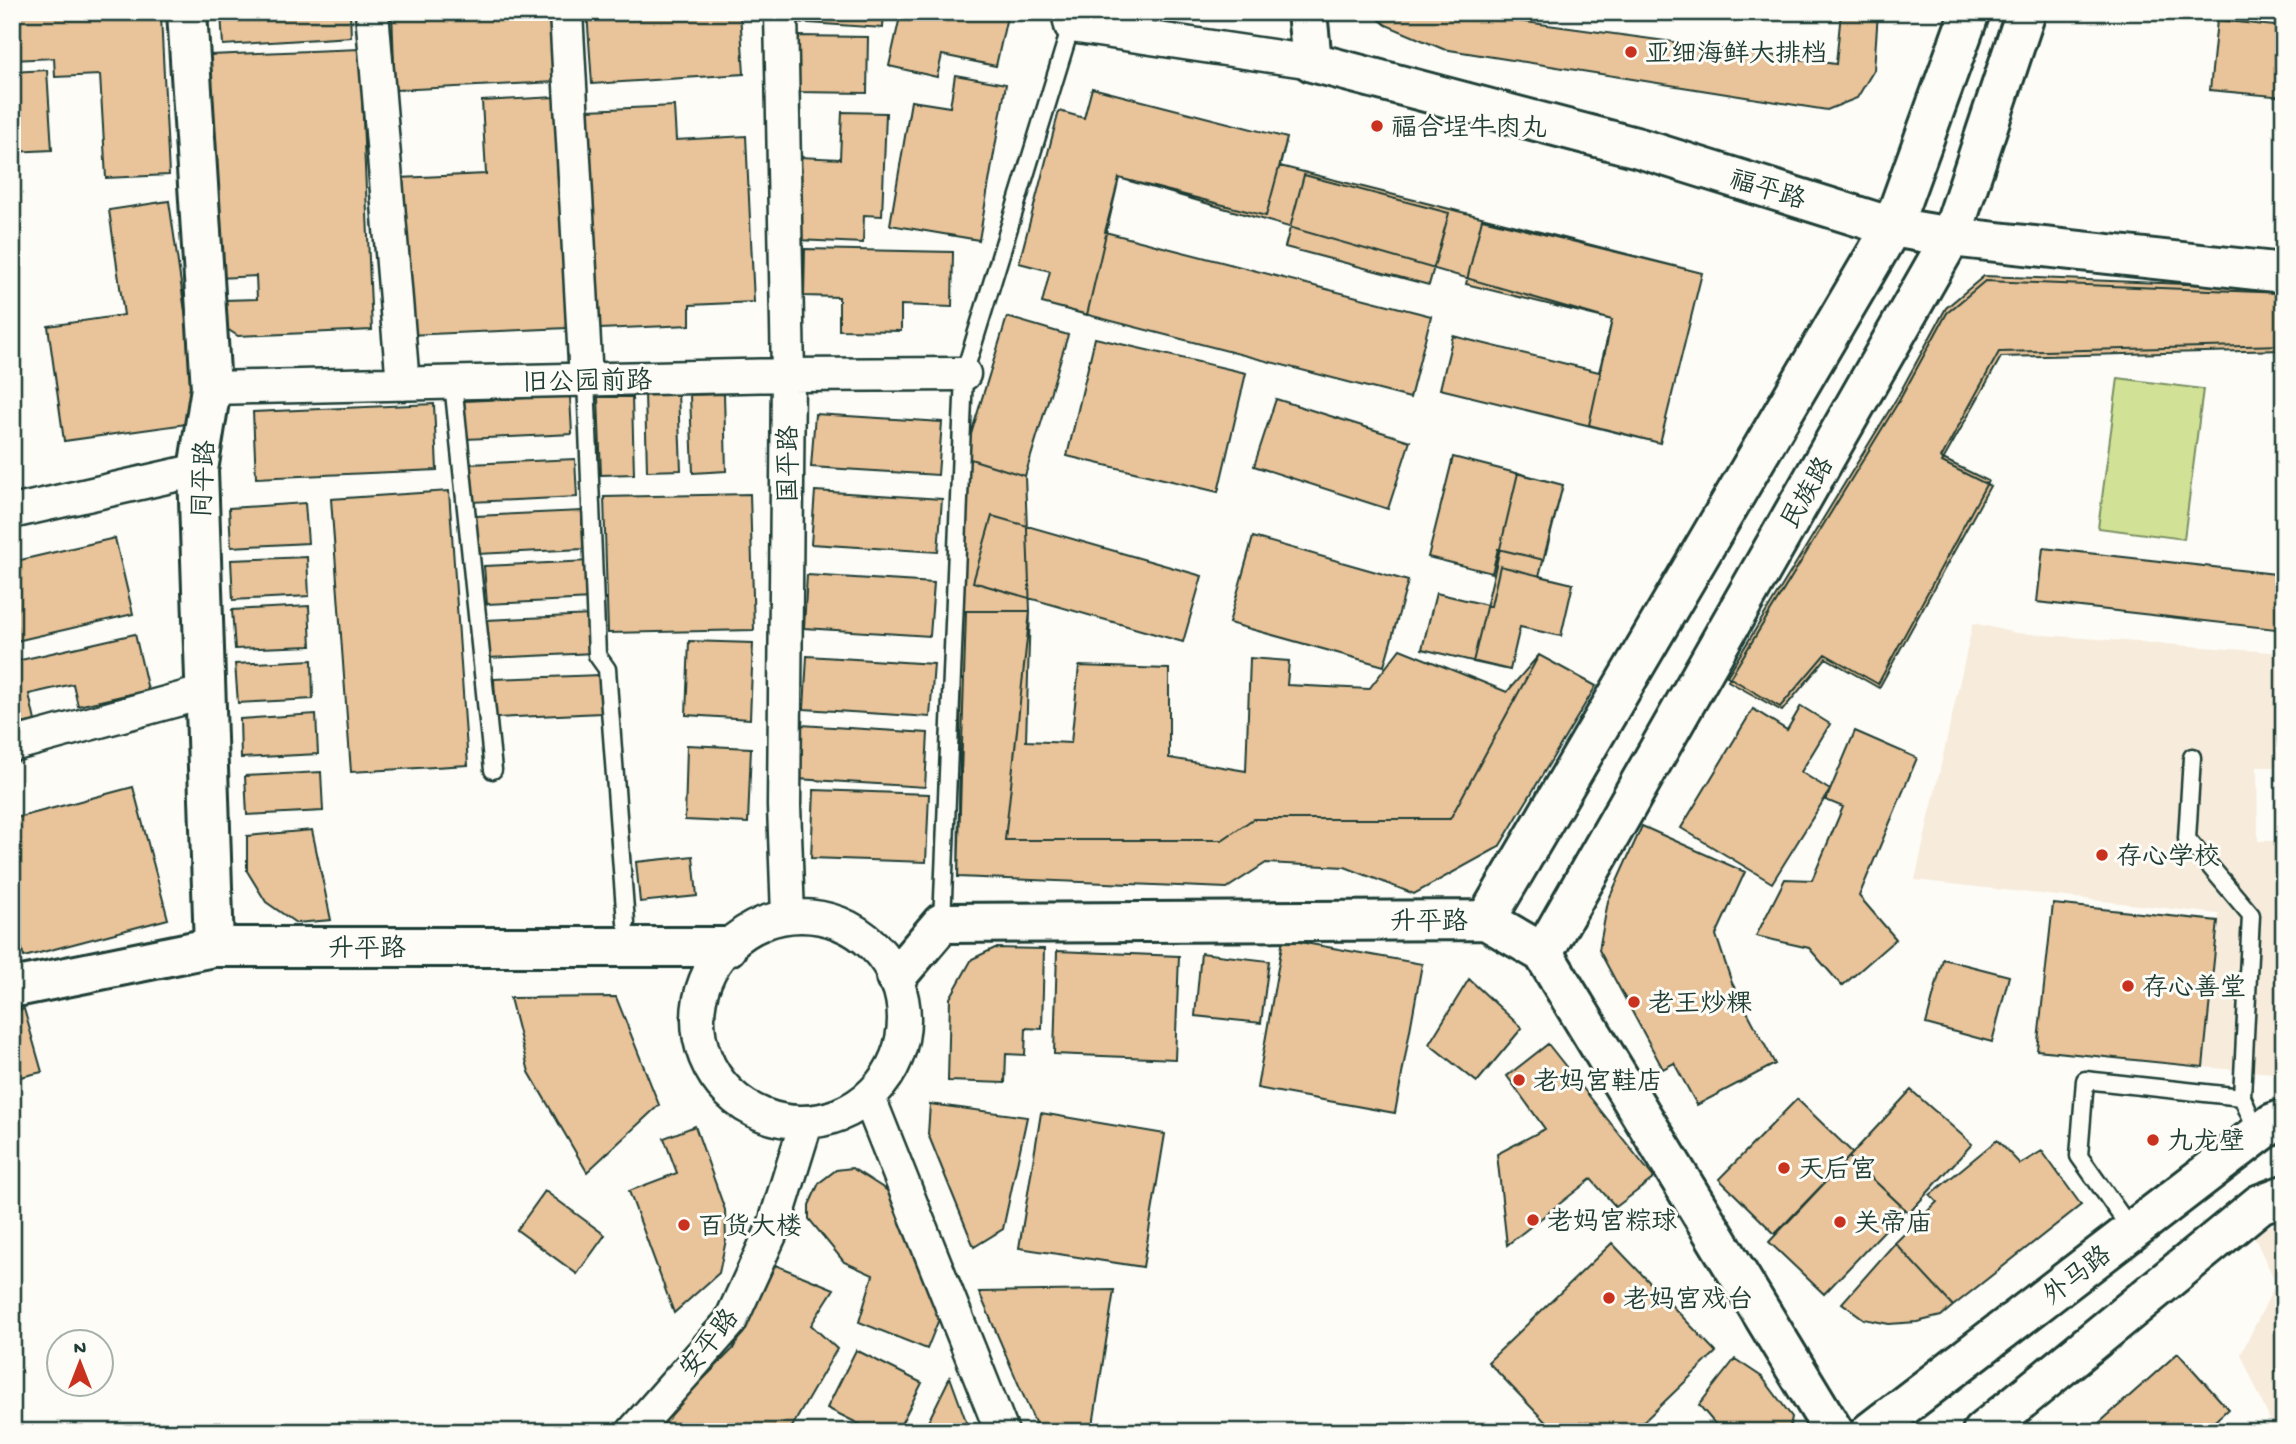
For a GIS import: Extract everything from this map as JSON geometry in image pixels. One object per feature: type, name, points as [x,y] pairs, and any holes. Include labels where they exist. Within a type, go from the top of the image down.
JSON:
[{"type":"street","name":"同平路","points":[[187,12],[211,388],[198,470],[214,947]]},
{"type":"street","points":[[372,12],[403,384]]},
{"type":"street","points":[[566,12],[586,380]]},
{"type":"street","name":"国平路","points":[[781,12],[788,375],[784,806],[788,916]]},
{"type":"street","points":[[1069,19],[1312,62],[1307,12]]},
{"type":"street","points":[[1486,920],[1892,227],[1970,12]]},
{"type":"street","name":"民族路","points":[[1543,953],[1951,237],[2026,12]]},
{"type":"street","name":"福平路","points":[[1312,62],[1639,148],[1892,227],[1951,237],[2284,273]]},
{"type":"street","name":"旧公园前路","points":[[211,388],[788,375],[964,374]]},
{"type":"street","points":[[12,512],[198,470]]},
{"type":"street","points":[[12,745],[206,692]]},
{"type":"street","points":[[788,916],[822,917],[852,929],[878,950],[896,977],[905,1009],[902,1042],[890,1073],[869,1098],[840,1115],[806,1123],[771,1119],[739,1103],[715,1078],[700,1045],[696,1010],[706,976],[727,947],[754,926],[788,916]]},
{"type":"street","name":"升平路","points":[[942,923],[1486,920],[1543,953],[1834,1432]]},
{"type":"street","points":[[896,977],[942,923]]},
{"type":"street","name":"升平路","points":[[12,988],[214,947],[727,947]]},
{"type":"street","points":[[869,1098],[1002,1432]]},
{"type":"street","name":"安平路","points":[[633,1432],[730,1322],[774,1226],[806,1123]]},
{"type":"street","name":"外马路","points":[[1870,1432],[2271,1127]]},
{"type":"street","points":[[1982,1432],[2260,1204],[2284,1195]]},
{"type":"lane","points":[[942,923],[964,374],[1069,19]]},
{"type":"lane","points":[[586,380],[597,655],[607,669],[626,923]]},
{"type":"lane","points":[[453,383],[493,770]]},
{"type":"lane","points":[[2192,757],[2187,839],[2251,915],[2242,1097]]},
{"type":"lane","points":[[2132,1231],[2079,1156],[2085,1080],[2242,1097],[2271,1127]]},
{"type":"shaded area","name":"存心学校","points":[[1973,623],[2016,633],[2284,653],[2284,767],[2257,767],[2258,841],[2284,841],[2284,1074],[2203,1067],[2219,914],[1915,880]]},
{"type":"shaded area","points":[[2284,1221],[2284,1432],[2275,1432],[2241,1354],[2276,1283],[2252,1232]]},
{"type":"green space","points":[[2118,378],[2203,389],[2184,539],[2098,528]]},
{"type":"building","points":[[12,12],[158,12],[161,16],[169,175],[106,178],[100,75],[55,77],[54,58],[12,60]]},
{"type":"building","points":[[12,12],[158,12],[161,16],[169,175],[106,178],[100,75],[55,77],[54,58],[12,60]]},
{"type":"building","points":[[221,12],[350,12],[351,37],[223,45]]},
{"type":"building","points":[[392,12],[553,12],[556,82],[395,90]]},
{"type":"building","points":[[587,12],[740,12],[744,74],[592,84]]},
{"type":"building","points":[[795,12],[884,12],[883,28],[794,22]]},
{"type":"building","points":[[901,12],[1008,12],[996,66],[942,55],[937,77],[889,66]]},
{"type":"building","points":[[1370,12],[1452,12],[1836,64],[1841,12],[1878,12],[1874,70],[1857,98],[1827,110],[1443,49],[1386,25]]},
{"type":"building","points":[[2217,20],[2284,27],[2284,97],[2210,90]]},
{"type":"building","points":[[797,36],[868,37],[867,93],[797,92]]},
{"type":"building","points":[[360,49],[372,330],[238,336],[224,327],[224,300],[257,299],[256,276],[219,278],[210,55]]},
{"type":"building","points":[[47,70],[52,150],[12,152],[12,72]]},
{"type":"building","points":[[955,75],[1006,84],[979,240],[890,225],[911,101],[950,107]]},
{"type":"building","points":[[1092,88],[1287,138],[1266,216],[1119,178],[1105,232],[1431,316],[1410,398],[1042,303],[1050,271],[1019,263],[1059,111],[1084,118]]},
{"type":"building","points":[[1092,88],[1287,138],[1280,166],[1702,273],[1660,443],[1589,425],[1612,320],[1119,178],[1087,315],[1042,303],[1050,271],[1019,263],[1059,111],[1084,118]]},
{"type":"building","points":[[556,97],[567,328],[407,335],[400,178],[486,174],[482,101]]},
{"type":"building","points":[[674,106],[676,140],[746,136],[754,302],[690,305],[690,325],[600,329],[588,110]]},
{"type":"building","points":[[842,112],[886,113],[882,216],[864,215],[863,243],[797,240],[800,157],[840,159]]},
{"type":"building","points":[[1304,175],[1449,213],[1429,285],[1285,247]]},
{"type":"building","points":[[169,201],[201,422],[64,441],[48,326],[124,315],[109,210]]},
{"type":"building","points":[[1482,219],[1702,273],[1660,443],[1440,389],[1453,336],[1599,372],[1612,320],[1466,284]]},
{"type":"building","points":[[805,249],[953,252],[952,307],[901,305],[901,331],[839,330],[839,297],[804,296]]},
{"type":"building","points":[[1984,276],[2284,288],[2284,345],[1999,352],[1941,458],[1988,481],[1878,684],[1825,654],[1780,707],[1727,676],[1898,396],[1946,308]]},
{"type":"building","points":[[1985,281],[2284,293],[2284,350],[2001,357],[1942,462],[1990,486],[1879,688],[1826,658],[1782,711],[1728,681],[1899,401],[1947,313]]},
{"type":"building","points":[[1007,317],[1068,335],[1025,476],[964,457]]},
{"type":"building","points":[[1007,317],[1068,335],[1025,476],[1030,611],[1005,840],[1222,840],[1253,819],[1450,819],[1539,655],[1596,686],[1499,847],[1414,894],[1345,867],[1266,863],[1227,888],[958,877],[964,457]]},
{"type":"building","points":[[1095,338],[1246,373],[1218,492],[1067,456]]},
{"type":"building","points":[[678,392],[681,470],[647,471],[645,393]]},
{"type":"building","points":[[724,394],[726,471],[693,473],[690,395]]},
{"type":"building","points":[[570,396],[572,434],[466,439],[464,401]]},
{"type":"building","points":[[598,397],[632,397],[634,474],[601,475]]},
{"type":"building","points":[[1276,399],[1410,441],[1388,509],[1254,466]]},
{"type":"building","points":[[434,404],[437,470],[256,478],[253,412]]},
{"type":"building","points":[[815,414],[942,422],[938,475],[811,467]]},
{"type":"building","points":[[1453,457],[1563,485],[1544,560],[1498,549],[1492,573],[1428,557]]},
{"type":"building","points":[[575,459],[577,497],[471,502],[470,464]]},
{"type":"building","points":[[1518,473],[1563,485],[1539,576],[1573,584],[1561,636],[1520,627],[1510,670],[1473,662]]},
{"type":"building","points":[[449,491],[468,765],[351,772],[331,499]]},
{"type":"building","points":[[815,491],[942,499],[938,552],[811,544]]},
{"type":"building","points":[[750,494],[754,630],[608,633],[604,497]]},
{"type":"building","points":[[305,503],[308,543],[231,547],[229,508]]},
{"type":"building","points":[[582,511],[583,549],[477,554],[476,516]]},
{"type":"building","points":[[992,516],[1202,576],[1183,642],[973,582]]},
{"type":"building","points":[[1253,537],[1408,581],[1384,666],[1229,623]]},
{"type":"building","points":[[115,538],[133,614],[12,642],[12,562]]},
{"type":"building","points":[[2043,548],[2284,575],[2284,630],[2037,602]]},
{"type":"building","points":[[307,557],[309,596],[233,600],[231,560]]},
{"type":"building","points":[[590,561],[592,599],[487,604],[484,566]]},
{"type":"building","points":[[1500,566],[1573,584],[1561,636],[1520,627],[1510,670],[1422,649],[1436,593],[1491,606]]},
{"type":"building","points":[[807,575],[934,583],[930,636],[804,628]]},
{"type":"building","points":[[309,606],[311,646],[235,649],[232,610]]},
{"type":"building","points":[[966,611],[1030,611],[1026,741],[1071,743],[1079,666],[1169,669],[1169,758],[1246,771],[1250,658],[1289,661],[1287,685],[1369,689],[1400,649],[1507,692],[1539,655],[1596,686],[1499,847],[1414,894],[1345,867],[1266,863],[1227,888],[958,877]]},
{"type":"building","points":[[592,615],[594,653],[488,658],[486,620]]},
{"type":"building","points":[[135,634],[148,690],[78,706],[73,684],[29,694],[35,721],[12,726],[12,662]]},
{"type":"building","points":[[689,641],[753,643],[750,719],[686,715]]},
{"type":"building","points":[[807,656],[934,664],[930,717],[804,709]]},
{"type":"building","points":[[312,660],[313,699],[238,703],[235,664]]},
{"type":"building","points":[[600,675],[601,713],[496,718],[494,679]]},
{"type":"building","points":[[1801,706],[1830,724],[1801,772],[1830,790],[1772,883],[1681,828],[1753,709],[1787,730]]},
{"type":"building","points":[[316,714],[318,754],[241,758],[240,719]]},
{"type":"building","points":[[801,725],[928,733],[925,787],[797,779]]},
{"type":"building","points":[[1855,731],[1917,758],[1859,896],[1896,939],[1842,986],[1809,948],[1756,936],[1785,879],[1812,880],[1843,807],[1826,800]]},
{"type":"building","points":[[687,745],[751,748],[748,823],[685,820]]},
{"type":"building","points":[[321,772],[323,811],[247,815],[245,776]]},
{"type":"building","points":[[133,787],[168,919],[24,957],[12,915],[12,819]]},
{"type":"building","points":[[814,790],[929,794],[926,862],[811,858]]},
{"type":"building","points":[[1642,826],[1745,872],[1716,935],[1732,983],[1775,1064],[1697,1105],[1674,1063],[1663,1069],[1599,950],[1608,901]]},
{"type":"building","points":[[312,830],[331,920],[296,923],[266,902],[247,871],[247,836]]},
{"type":"building","points":[[693,856],[697,896],[640,902],[636,862]]},
{"type":"building","name":"存心善堂","points":[[2053,904],[2218,921],[2203,1067],[2037,1050]]},
{"type":"building","points":[[1283,939],[1422,964],[1395,1113],[1257,1088]]},
{"type":"building","points":[[995,948],[1044,949],[1042,1029],[1026,1028],[1025,1055],[1006,1054],[1005,1083],[948,1081],[950,998],[972,959]]},
{"type":"building","points":[[1057,951],[1179,956],[1175,1059],[1054,1054]]},
{"type":"building","points":[[1201,953],[1269,961],[1261,1023],[1195,1016]]},
{"type":"building","points":[[1943,959],[2009,976],[1992,1042],[1926,1024]]},
{"type":"building","points":[[1469,979],[1522,1028],[1477,1082],[1429,1044]]},
{"type":"building","points":[[616,997],[659,1105],[587,1172],[529,1072],[510,998]]},
{"type":"building","points":[[24,1009],[42,1072],[12,1079],[12,1012]]},
{"type":"building","points":[[1548,1044],[1654,1178],[1616,1207],[1591,1179],[1507,1245],[1497,1154],[1545,1129],[1507,1076]]},
{"type":"building","points":[[1911,1090],[1972,1144],[1909,1213],[1849,1157]]},
{"type":"building","name":"天后宫","points":[[1797,1099],[1853,1153],[1775,1234],[1719,1179]]},
{"type":"building","points":[[930,1104],[1027,1117],[1003,1229],[974,1247],[928,1134]]},
{"type":"building","points":[[1041,1113],[1165,1134],[1143,1267],[1019,1248]]},
{"type":"building","name":"百货大楼","points":[[695,1126],[725,1210],[726,1240],[719,1273],[674,1313],[629,1191],[677,1173],[664,1138]]},
{"type":"building","points":[[1997,1140],[2020,1164],[2042,1151],[2081,1205],[1953,1306],[1895,1243],[1937,1202],[1930,1195]]},
{"type":"building","name":"关帝庙","points":[[1849,1157],[1905,1209],[1824,1294],[1769,1242]]},
{"type":"building","points":[[852,1168],[888,1191],[939,1319],[927,1349],[859,1322],[873,1275],[844,1262],[809,1219],[809,1205],[819,1183],[836,1170]]},
{"type":"building","points":[[545,1191],[605,1235],[577,1274],[517,1230]]},
{"type":"building","name":"老妈宫戏台","points":[[1612,1243],[1716,1352],[1633,1432],[1555,1432],[1488,1362]]},
{"type":"building","points":[[1895,1243],[1953,1306],[1941,1316],[1917,1322],[1889,1324],[1864,1319],[1842,1303]]},
{"type":"building","points":[[775,1265],[834,1289],[811,1325],[837,1349],[789,1432],[651,1432],[733,1349]]},
{"type":"building","points":[[1114,1290],[1092,1432],[1039,1432],[979,1292]]},
{"type":"building","points":[[856,1350],[922,1383],[897,1432],[875,1432],[827,1408]]},
{"type":"building","points":[[2178,1353],[2228,1409],[2203,1432],[2089,1432]]},
{"type":"building","points":[[1735,1359],[1762,1377],[1792,1417],[1789,1432],[1722,1432],[1699,1405]]},
{"type":"building","points":[[950,1377],[970,1432],[923,1432]]},
{"type":"place","name":"亚细海鲜大排档","points":[[1631,52]]},
{"type":"place","name":"福合埕牛肉丸","points":[[1377,126]]},
{"type":"place","name":"存心学校","points":[[2102,855]]},
{"type":"place","name":"存心善堂","points":[[2128,986]]},
{"type":"place","name":"老王炒粿","points":[[1634,1002]]},
{"type":"place","name":"老妈宫鞋店","points":[[1519,1080]]},
{"type":"place","name":"九龙壁","points":[[2153,1140]]},
{"type":"place","name":"天后宫","points":[[1784,1168]]},
{"type":"place","name":"老妈宫粽球","points":[[1533,1220]]},
{"type":"place","name":"关帝庙","points":[[1840,1222]]},
{"type":"place","name":"百货大楼","points":[[684,1225]]},
{"type":"place","name":"老妈宫戏台","points":[[1609,1298]]}]
